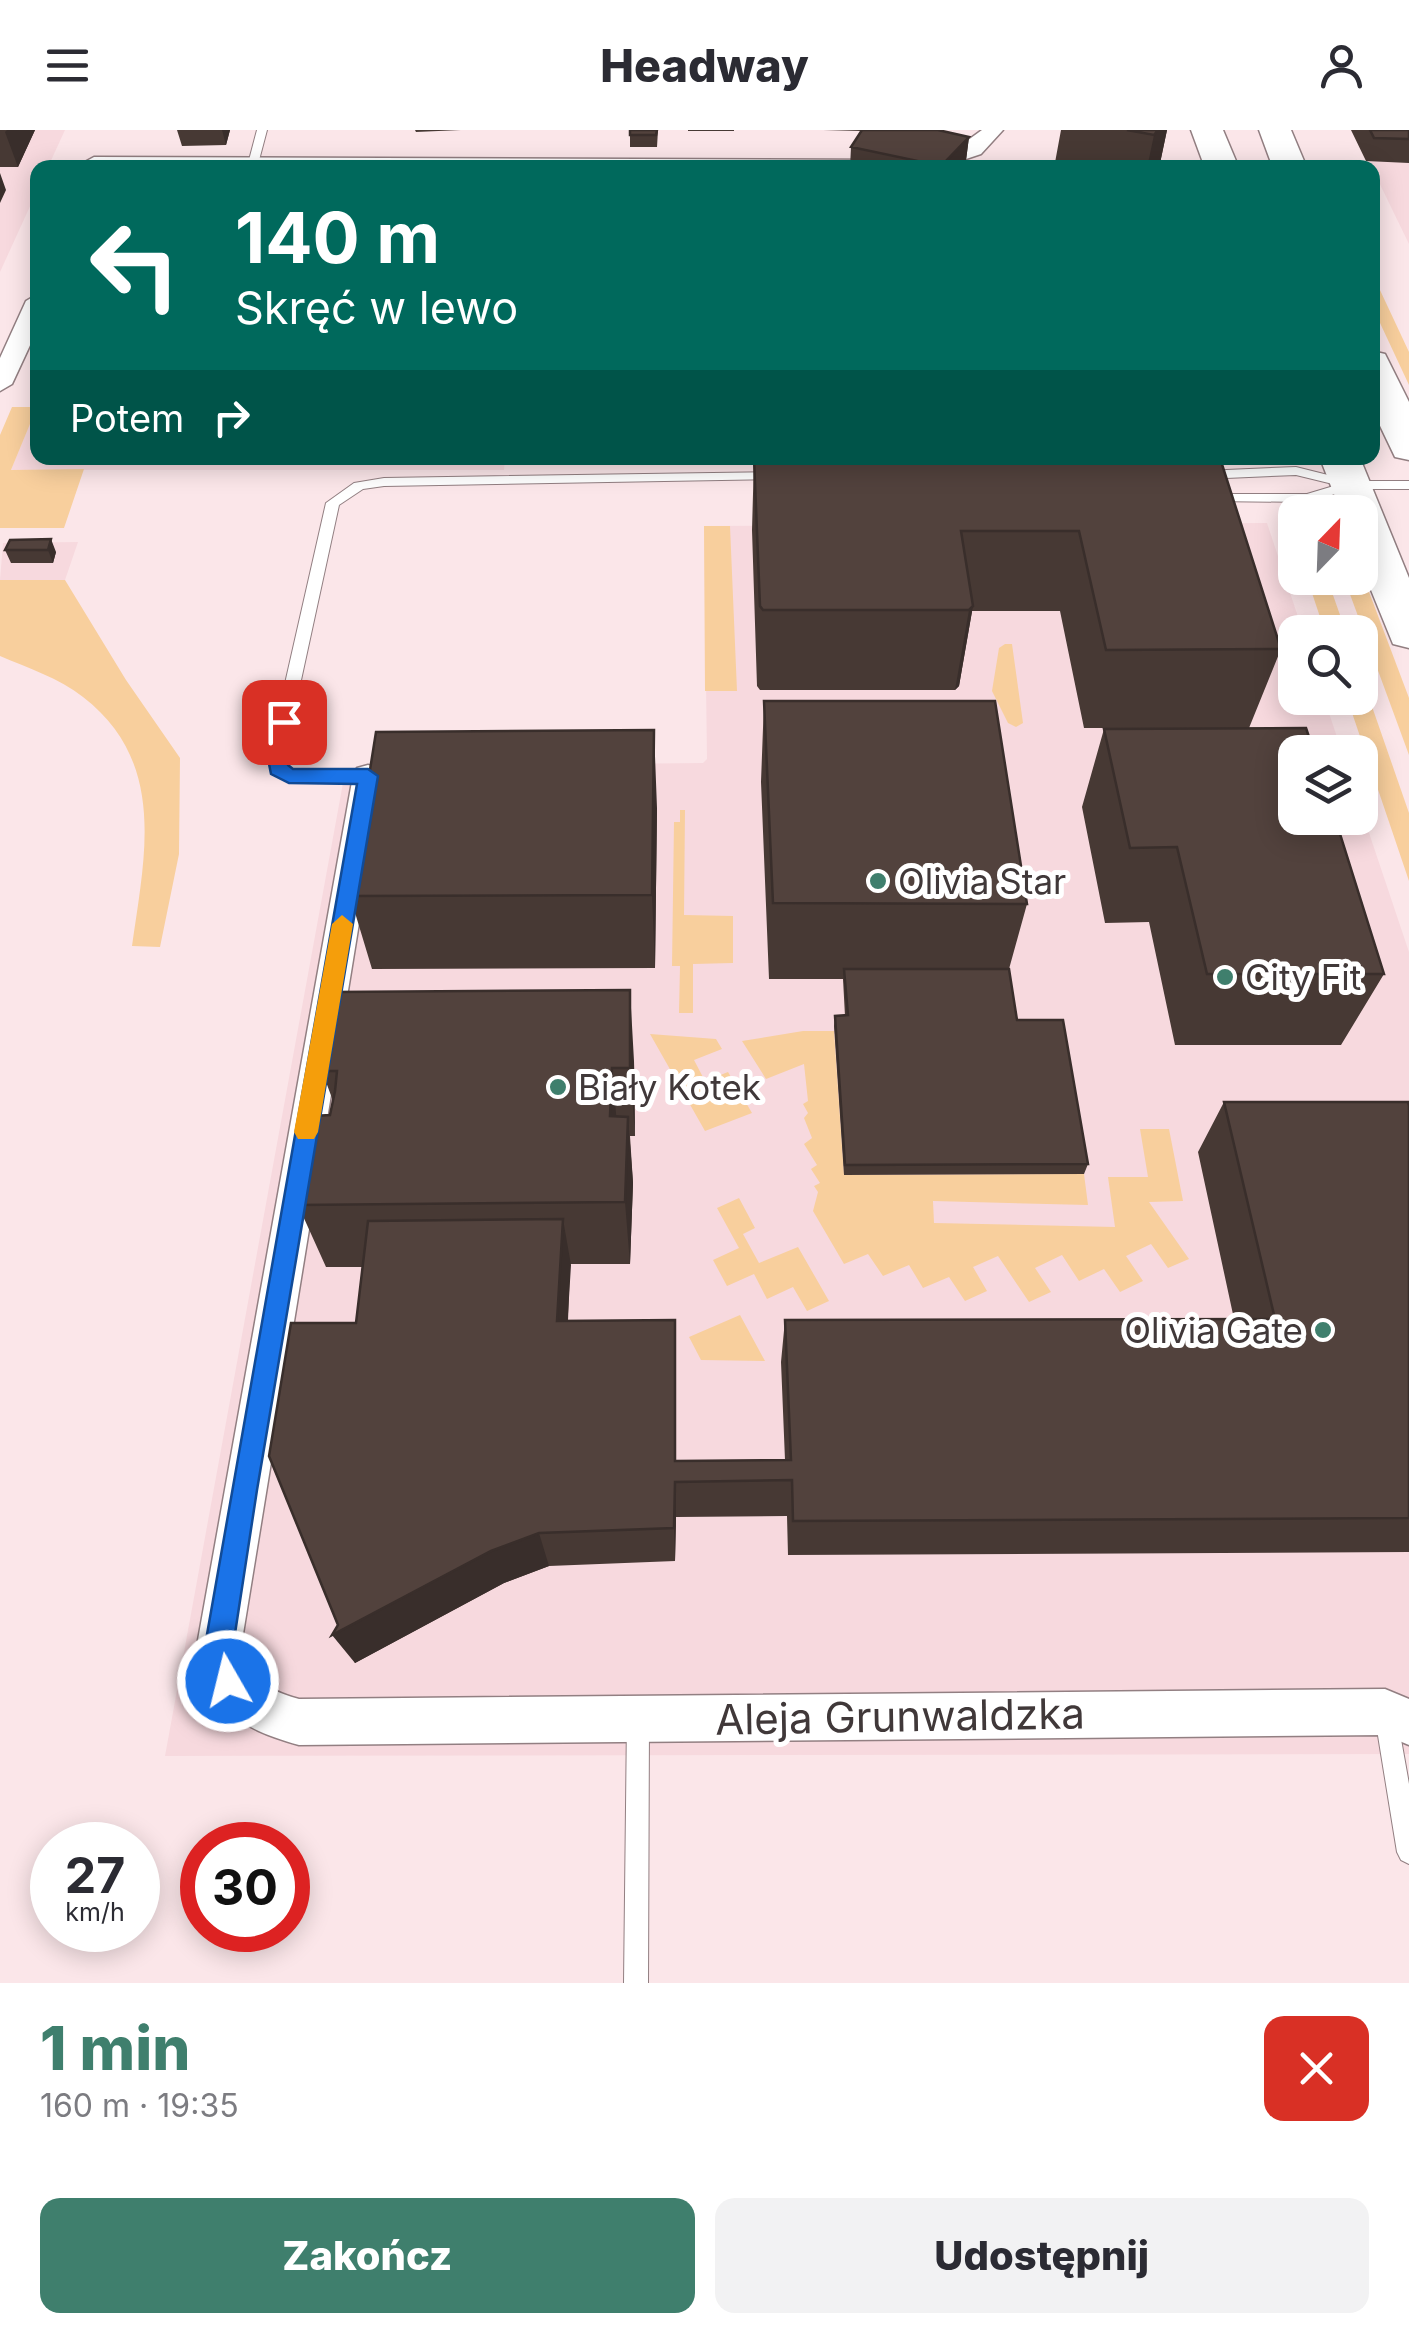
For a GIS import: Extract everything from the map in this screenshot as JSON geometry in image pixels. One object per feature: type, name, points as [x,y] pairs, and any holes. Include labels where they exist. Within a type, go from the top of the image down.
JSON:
[{"type":"main road","points":[[1207,130],[1219,160]]},
{"type":"main road","points":[[1275,130],[1287,160]]},
{"type":"main road","points":[[1380,381],[1409,448]]},
{"type":"main road","points":[[1346,471],[1409,633]]},
{"type":"street","points":[[927,160],[960,155],[981,145],[993,130]]},
{"type":"street","points":[[96,159],[127,160]]},
{"type":"street","points":[[400,160],[578,160]]},
{"type":"street","points":[[0,384],[30,318]]},
{"type":"street","name":"Aleja Grunwaldzka","points":[[368,776],[220,1640],[228,1681],[254,1706],[299,1722],[1401,1710]]},
{"type":"lane","points":[[254,160],[262,130]]},
{"type":"lane","points":[[746,465],[746,476]]},
{"type":"lane","points":[[1346,471],[1307,498],[1198,488],[1226,474],[1296,471],[1346,471],[1409,485]]},
{"type":"lane","points":[[368,776],[289,776],[278,768],[277,754],[334,503],[345,492],[384,482],[802,476]]},
{"type":"lane","points":[[1401,1710],[1409,1852]]},
{"type":"lane","points":[[636,1983],[638,1720]]},
{"type":"shaded area","points":[[0,130],[65,130],[51,160],[30,160],[30,206],[0,272]]},
{"type":"shaded area","points":[[1351,130],[1409,130],[1409,244],[1380,184],[1380,160],[1368,160]]},
{"type":"shaded area","points":[[1380,290],[1409,352],[1409,385],[1380,323]]},
{"type":"shaded area","points":[[12,407],[30,407],[30,424],[11,470],[84,469],[64,528],[0,528],[0,435]]},
{"type":"shaded area","points":[[30,423],[30,465],[504,465],[504,470],[11,470]]},
{"type":"shaded area","points":[[1267,523],[1278,556],[1278,595],[1291,595],[1297,615],[1278,615],[1278,715],[1330,715],[1336,735],[1278,735],[1278,835],[1370,835],[1409,952],[1409,1754],[165,1756],[345,772],[392,766],[703,763],[707,759],[704,526]]},
{"type":"shaded area","points":[[704,526],[730,526],[737,691],[705,691]]},
{"type":"shaded area","points":[[78,542],[65,580],[0,580],[3,543]]},
{"type":"shaded area","points":[[0,580],[65,580],[126,680],[180,758],[179,854],[160,947],[132,946],[142,878],[144,812],[139,780],[128,751],[110,723],[74,690],[0,656]]},
{"type":"shaded area","points":[[1313,595],[1333,595],[1340,615],[1319,615]]},
{"type":"shaded area","points":[[1350,595],[1370,595],[1378,615],[1358,615]]},
{"type":"shaded area","points":[[1378,616],[1409,698],[1409,755],[1378,671]]},
{"type":"shaded area","points":[[1012,644],[1023,723],[1016,727],[1008,723],[992,691],[999,648]]},
{"type":"shaded area","points":[[1353,715],[1375,715],[1409,813],[1409,881],[1378,790],[1378,735],[1360,735]]},
{"type":"shaded area","points":[[680,810],[685,810],[684,915],[733,916],[733,963],[693,964],[693,1013],[679,1013],[680,966],[672,966],[674,822],[680,822]]},
{"type":"shaded area","points":[[803,1031],[834,1031],[844,1175],[1084,1174],[1088,1205],[933,1201],[934,1223],[1115,1227],[1108,1177],[1148,1177],[1140,1129],[1169,1129],[1183,1201],[1149,1202],[1189,1259],[1168,1268],[1151,1244],[1126,1256],[1143,1281],[1120,1292],[1104,1269],[1079,1281],[1062,1255],[1035,1268],[1051,1292],[1029,1302],[998,1256],[973,1267],[987,1291],[965,1301],[949,1277],[923,1288],[909,1265],[883,1276],[868,1254],[844,1264],[813,1211],[818,1192],[814,1186],[820,1183],[811,1169],[817,1165],[804,1144],[812,1138],[804,1118],[808,1113],[803,1104],[808,1101],[804,1064],[766,1079],[742,1041]]},
{"type":"shaded area","points":[[650,1034],[716,1039],[722,1049],[694,1060],[705,1081],[728,1072],[752,1113],[705,1131]]},
{"type":"shaded area","points":[[739,1198],[755,1228],[743,1234],[759,1263],[798,1247],[829,1301],[807,1311],[793,1287],[767,1299],[754,1274],[727,1286],[713,1260],[739,1248],[717,1208]]},
{"type":"shaded area","points":[[740,1315],[765,1361],[701,1360],[689,1337]]},
{"type":"building","points":[[630,130],[657,130],[656,135],[630,135]]},
{"type":"building","points":[[862,130],[938,130],[969,137],[947,160],[913,160],[851,147]]},
{"type":"building","points":[[1127,130],[1158,130],[1154,135]]},
{"type":"building","points":[[1370,130],[1409,130],[1409,139],[1374,138]]},
{"type":"building","points":[[754,465],[1222,465],[1278,649],[1106,650],[1079,531],[961,531],[973,606],[969,610],[763,610]]},
{"type":"building","points":[[51,539],[48,550],[5,550],[10,540]]},
{"type":"building","points":[[764,701],[995,701],[1027,904],[773,903]]},
{"type":"building","points":[[1306,728],[1308,735],[1278,735],[1278,835],[1340,835],[1384,974],[1207,974],[1177,847],[1130,848],[1104,729]]},
{"type":"building","points":[[654,730],[652,895],[350,896],[376,732]]},
{"type":"building","points":[[844,969],[1009,969],[1017,1020],[1063,1020],[1088,1164],[845,1165],[835,1016],[848,1015]]},
{"type":"building","points":[[630,990],[630,1068],[612,1068],[610,1116],[628,1117],[625,1202],[298,1205],[314,1116],[330,1115],[335,1091],[337,1071],[322,1071],[334,992]]},
{"type":"building","points":[[1224,1102],[1408,1102],[1409,1518],[793,1521],[792,1480],[675,1482],[674,1528],[539,1533],[491,1551],[332,1635],[338,1625],[269,1456],[291,1323],[356,1323],[368,1221],[563,1219],[557,1321],[675,1320],[675,1461],[791,1460],[785,1320],[1275,1319]]},
{"type":"slow traffic","points":[[306,1132],[342,924]]},
{"type":"place","name":"Olivia Star","points":[[878,881]]},
{"type":"place","name":"City Fit","points":[[1225,977]]},
{"type":"place","name":"Biały Kotek","points":[[558,1087]]},
{"type":"place","name":"Olivia Gate","points":[[1323,1330]]},
{"type":"route","points":[[228,1681],[220,1640],[243,1490],[368,776],[289,776],[278,768],[284,722]]}]
